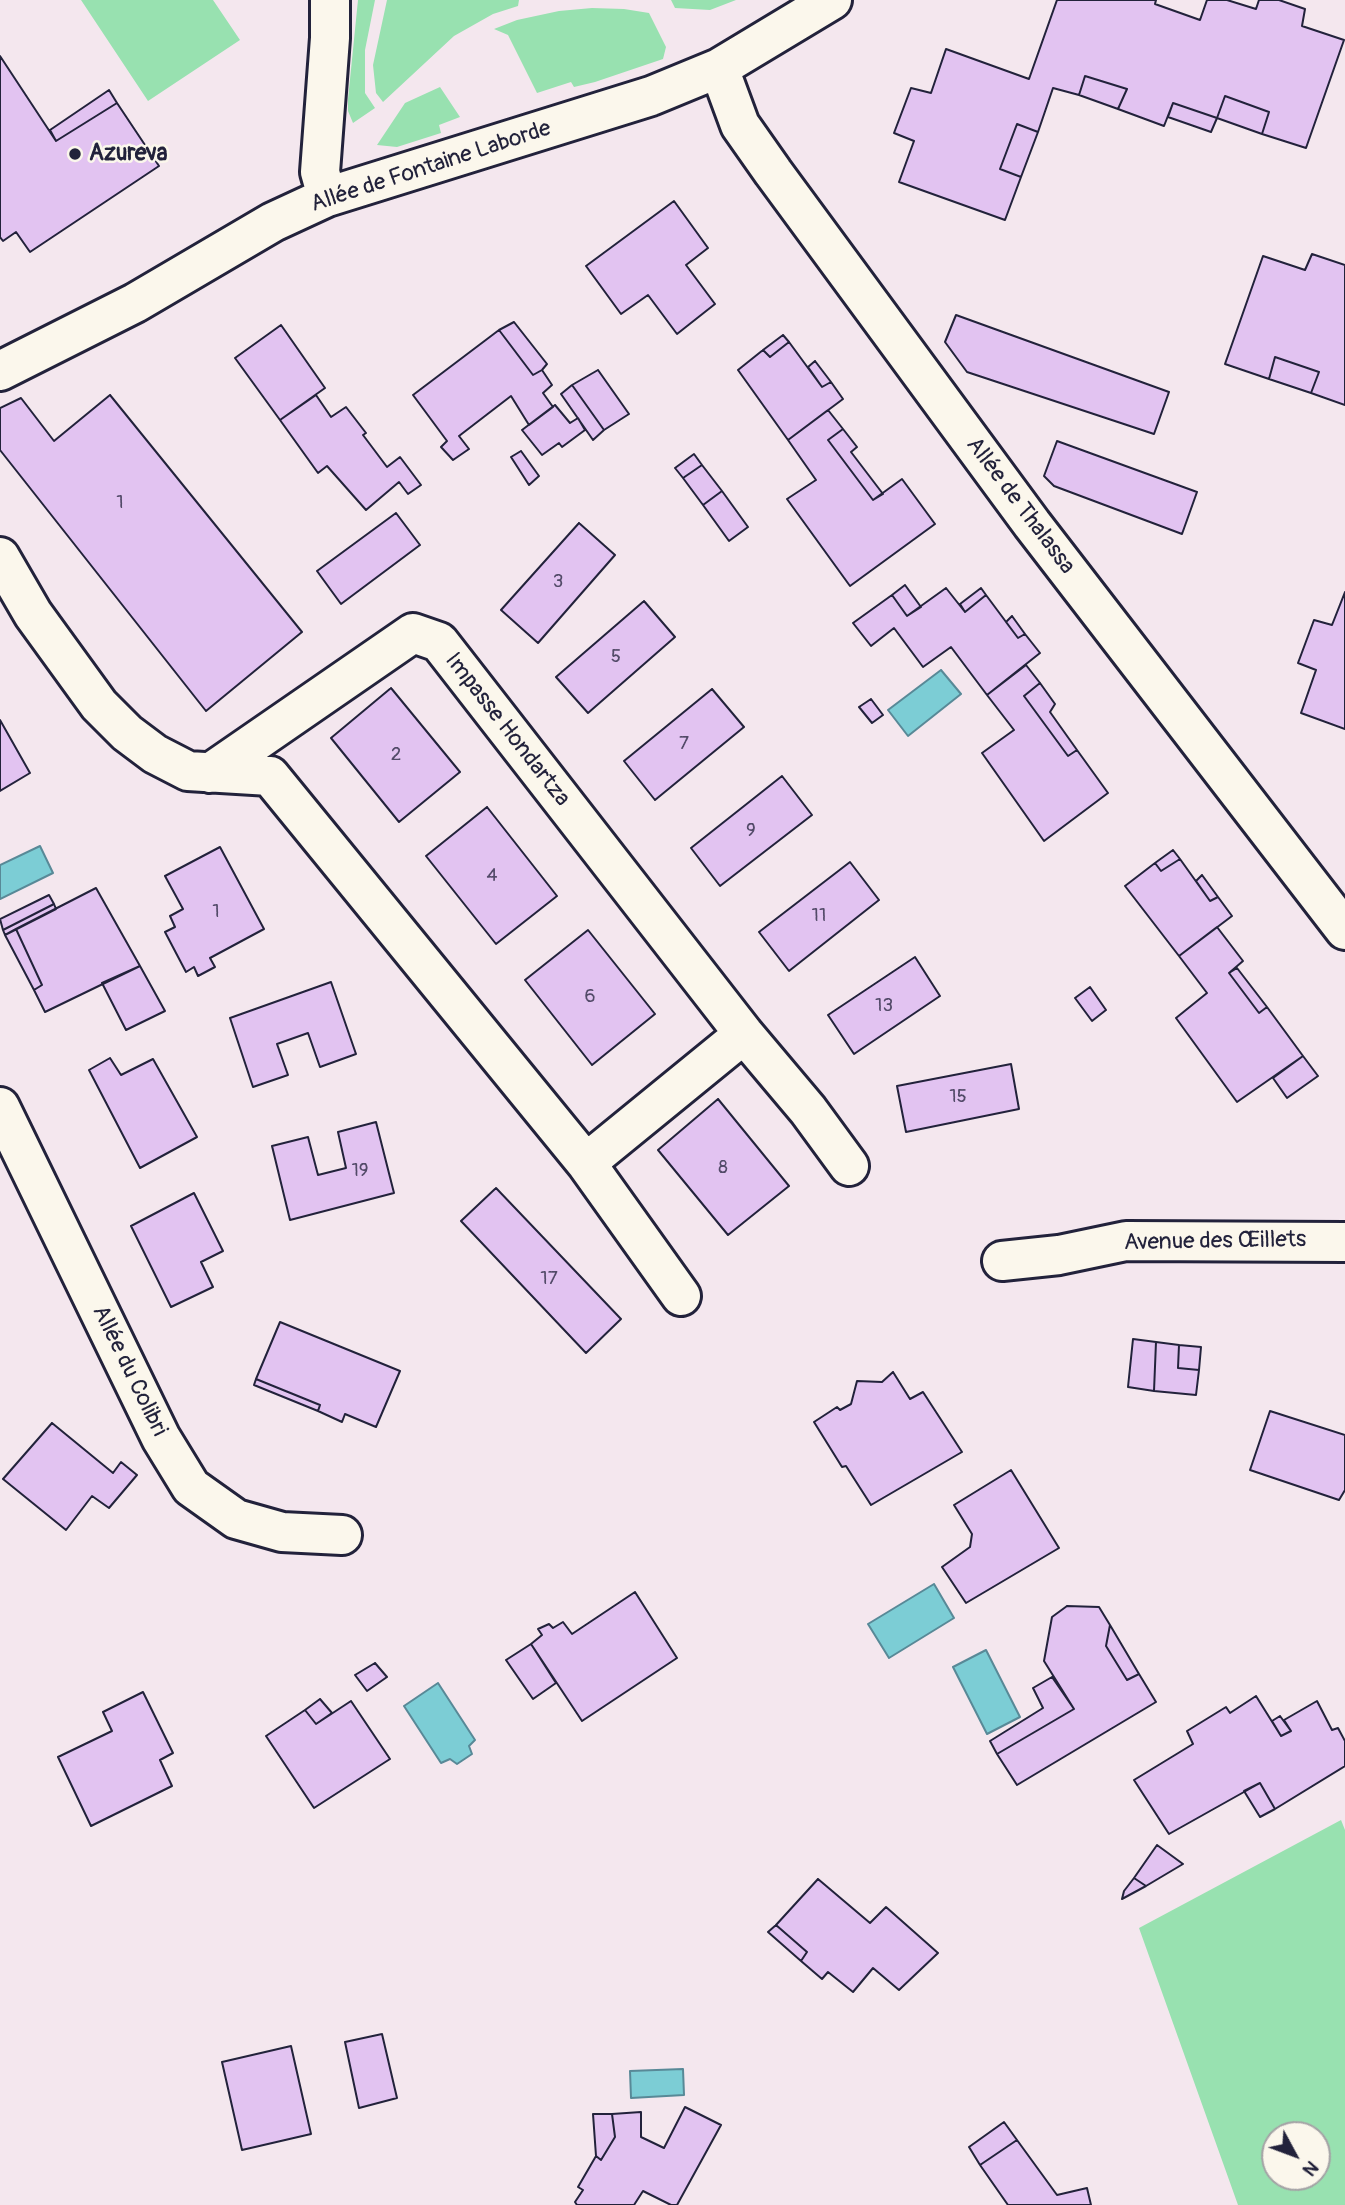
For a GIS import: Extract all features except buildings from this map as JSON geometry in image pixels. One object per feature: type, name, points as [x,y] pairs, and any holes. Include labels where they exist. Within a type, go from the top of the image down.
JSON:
[{"type":"street","points":[[327,197],[320,172],[330,38],[330,0]]},
{"type":"street","name":"Allée de Fontaine Laborde","points":[[0,371],[135,303],[273,222],[327,197],[651,96],[719,68],[832,0]]},
{"type":"street","name":"Allée de Thalassa","points":[[719,68],[740,125],[773,172],[1032,524],[1345,930]]},
{"type":"street","points":[[0,557],[33,614],[99,705],[127,733],[155,754],[188,771],[270,776],[586,1163],[681,1296]]},
{"type":"street","name":"Impasse Hondartza","points":[[210,773],[414,633],[439,642],[744,1034],[808,1110],[849,1166]]},
{"type":"street","points":[[586,1163],[744,1034]]},
{"type":"street","name":"Allée du Colibri","points":[[0,1107],[161,1438],[191,1488],[236,1520],[282,1532],[342,1535]]},
{"type":"street","name":"Avenue des Œillets","points":[[1002,1261],[1059,1255],[1126,1241],[1345,1242]]},
{"type":"green space","points":[[81,0],[213,0],[240,40],[148,101]]},
{"type":"green space","points":[[358,0],[375,0],[365,50],[365,93],[375,108],[353,123],[348,111],[348,99]]},
{"type":"green space","points":[[387,0],[519,0],[518,6],[493,14],[454,36],[383,102],[376,93],[373,65]]},
{"type":"green space","points":[[671,0],[736,0],[710,10],[675,8]]},
{"type":"green space","points":[[592,8],[649,13],[666,47],[663,59],[595,82],[574,87],[571,82],[537,93],[508,35],[494,29],[517,20],[559,11]]},
{"type":"green space","points":[[440,87],[460,117],[439,125],[441,133],[397,147],[377,145],[405,103]]},
{"type":"green space","points":[[1341,1820],[1345,1830],[1345,2205],[1238,2205],[1139,1928]]},
{"type":"water","points":[[941,670],[961,694],[908,736],[888,710]]},
{"type":"water","points":[[40,846],[53,873],[0,899],[0,865]]},
{"type":"water","points":[[934,1584],[954,1618],[889,1658],[868,1624]]},
{"type":"water","points":[[986,1650],[1020,1717],[987,1734],[953,1667]]},
{"type":"water","points":[[438,1683],[475,1740],[469,1746],[472,1754],[457,1764],[450,1759],[441,1763],[404,1706]]},
{"type":"water","points":[[683,2069],[684,2095],[631,2098],[630,2071]]},
{"type":"place","name":"Azureva","points":[[75,154]]}]
